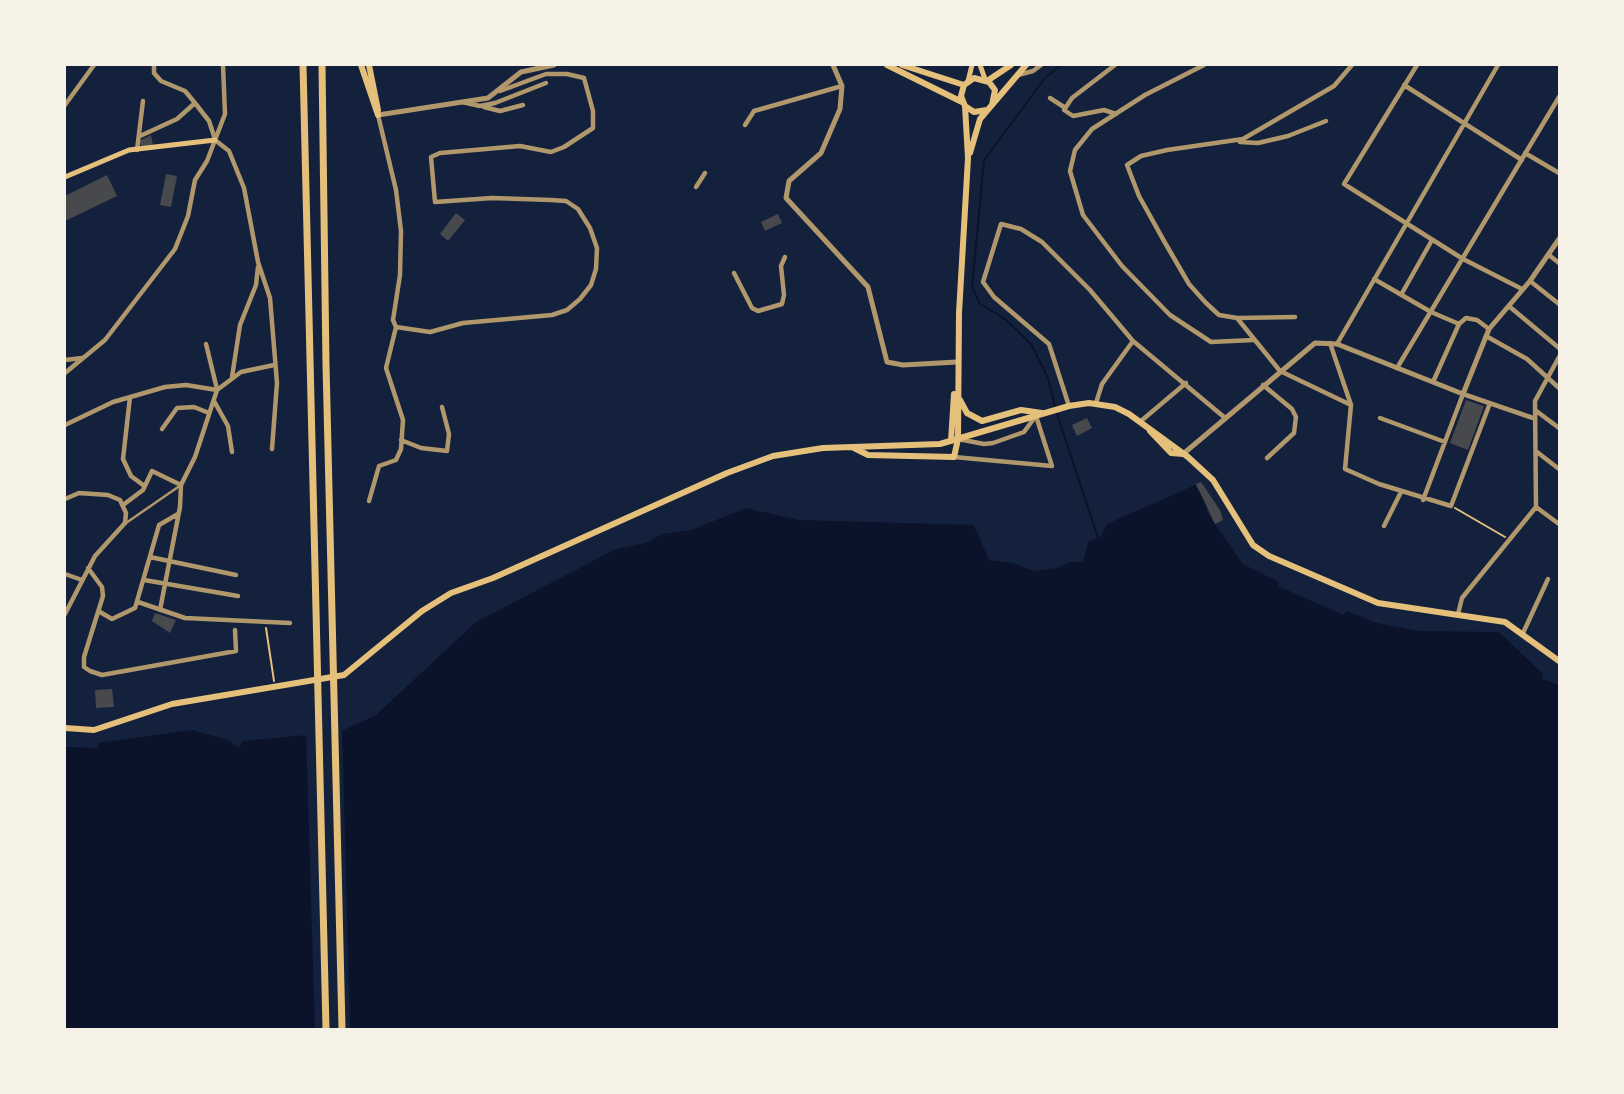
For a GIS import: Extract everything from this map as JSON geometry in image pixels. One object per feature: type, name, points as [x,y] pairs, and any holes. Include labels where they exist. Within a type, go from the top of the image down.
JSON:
[{"type":"highway","points":[[303,65],[326,1029]]},
{"type":"highway","points":[[322,65],[329,515],[342,1029]]},
{"type":"main road","points":[[361,65],[378,115]]},
{"type":"main road","points":[[369,65],[378,115]]},
{"type":"main road","points":[[887,65],[964,104],[974,112],[990,107]]},
{"type":"main road","points":[[902,65],[966,83],[986,80],[1012,65]]},
{"type":"main road","points":[[852,447],[868,455],[954,457],[968,158],[964,104],[966,83],[972,65]]},
{"type":"main road","points":[[980,65],[986,80],[995,90],[990,107]]},
{"type":"main road","points":[[968,158],[980,119],[1026,65]]},
{"type":"main road","points":[[65,177],[129,150],[215,140]]},
{"type":"main road","points":[[956,389],[964,410],[976,419],[990,421],[1026,410],[1040,415]]},
{"type":"main road","points":[[65,728],[94,730],[150,709],[274,685],[344,675],[422,611],[451,593],[494,578],[727,472],[800,450],[954,440],[1069,405],[1096,403],[1115,407],[1141,421],[1184,454],[1213,481],[1246,537],[1269,556],[1378,603],[1505,622],[1559,661]]},
{"type":"street","points":[[65,105],[94,65]]},
{"type":"street","points":[[154,65],[154,73],[161,81],[185,91],[209,121],[215,140],[229,151],[244,188],[258,262],[270,298],[273,320],[278,401],[272,449]]},
{"type":"street","points":[[65,373],[105,340],[174,250],[188,216],[195,180],[225,114],[223,65]]},
{"type":"street","points":[[500,91],[522,72],[554,65]]},
{"type":"street","points":[[833,65],[842,86],[840,109],[821,153],[789,181],[786,198],[868,288],[887,362],[903,365],[957,362]]},
{"type":"street","points":[[1017,75],[1033,71],[1041,65]]},
{"type":"street","points":[[1064,107],[1115,65]]},
{"type":"street","points":[[1204,65],[1092,129],[1070,159],[1071,179],[1083,215],[1122,266],[1189,330],[1211,342],[1254,340]]},
{"type":"street","points":[[1233,142],[1334,86],[1352,65]]},
{"type":"street","points":[[1417,65],[1344,184],[1405,225],[1522,289]]},
{"type":"street","points":[[1490,403],[1449,505],[1423,500],[1345,469],[1351,405],[1334,343],[1498,65]]},
{"type":"street","points":[[369,501],[379,466],[396,460],[402,420],[386,368],[396,327],[393,320],[400,275],[401,231],[396,190],[378,115],[488,98],[546,74],[567,74],[584,78],[593,111],[593,128],[564,147],[551,152],[520,146],[440,153],[431,157],[435,202],[492,198],[566,201],[578,209],[597,248],[596,268],[591,285],[567,310],[552,315],[463,323],[430,332],[396,327]]},
{"type":"street","points":[[480,106],[513,98],[525,89],[546,83]]},
{"type":"street","points":[[1404,85],[1522,160]]},
{"type":"street","points":[[745,125],[754,111],[842,86]]},
{"type":"street","points":[[1397,368],[1559,97]]},
{"type":"street","points":[[1050,98],[1073,116],[1104,110],[1116,114]]},
{"type":"street","points":[[137,150],[143,101]]},
{"type":"street","points":[[459,102],[500,111],[523,105]]},
{"type":"street","points":[[140,136],[177,119],[195,103]]},
{"type":"street","points":[[1295,317],[1237,318],[1219,315],[1189,284],[1139,196],[1128,162],[1167,150],[1233,142],[1258,143],[1288,136],[1326,121]]},
{"type":"street","points":[[1525,153],[1559,173]]},
{"type":"street","points":[[696,187],[705,173]]},
{"type":"street","points":[[1069,405],[1049,344],[994,297],[983,282],[1001,224],[1021,229],[1042,242],[1090,290],[1133,341],[1224,417]]},
{"type":"street","points":[[1423,500],[1489,329],[1510,307],[1559,239]]},
{"type":"street","points":[[1401,295],[1432,240]]},
{"type":"street","points":[[1549,255],[1559,263]]},
{"type":"street","points":[[734,273],[752,308],[758,311],[782,304],[784,295],[781,265],[785,257]]},
{"type":"street","points":[[232,377],[240,326],[254,290],[258,262]]},
{"type":"street","points":[[1374,279],[1431,312],[1459,324]]},
{"type":"street","points":[[1530,281],[1559,304]]},
{"type":"street","points":[[254,290],[265,288]]},
{"type":"street","points":[[1510,307],[1559,348]]},
{"type":"street","points":[[1237,318],[1280,371],[1351,405]]},
{"type":"street","points":[[1433,382],[1459,324],[1466,318],[1476,320],[1489,329]]},
{"type":"street","points":[[1486,336],[1520,354],[1559,388]]},
{"type":"street","points":[[1096,403],[1102,384],[1133,341]]},
{"type":"street","points":[[1184,454],[1262,384],[1314,343],[1334,343],[1463,394],[1534,418]]},
{"type":"street","points":[[160,610],[181,485],[195,457],[217,390],[206,344]]},
{"type":"street","points":[[1458,614],[1462,598],[1536,507],[1535,401],[1559,356]]},
{"type":"street","points":[[65,360],[83,358]]},
{"type":"street","points":[[65,425],[131,397],[175,386],[217,390],[241,372],[274,365]]},
{"type":"street","points":[[1141,421],[1186,383]]},
{"type":"street","points":[[1262,384],[1292,409],[1296,417],[1294,433],[1267,458]]},
{"type":"street","points":[[131,397],[123,459],[131,476],[143,485]]},
{"type":"street","points":[[214,401],[228,426],[232,452]]},
{"type":"street","points":[[162,429],[167,417],[177,408],[194,407],[209,413]]},
{"type":"street","points":[[401,440],[421,449],[447,451],[449,434],[442,407]]},
{"type":"street","points":[[1534,410],[1559,428]]},
{"type":"street","points":[[954,440],[993,443],[1024,432],[1040,415]]},
{"type":"street","points":[[954,457],[1052,466],[1040,415]]},
{"type":"street","points":[[1380,418],[1445,442]]},
{"type":"street","points":[[1536,451],[1559,468]]},
{"type":"street","points":[[123,505],[137,497],[152,471],[181,485]]},
{"type":"street","points":[[65,614],[95,556],[125,523],[181,485]]},
{"type":"street","points":[[1384,526],[1401,492]]},
{"type":"street","points":[[65,499],[79,493],[94,493],[120,500],[125,523]]},
{"type":"street","points":[[1536,507],[1559,524]]},
{"type":"street","points":[[100,611],[112,619],[135,608],[159,525],[178,514]]},
{"type":"street","points":[[150,557],[236,575]]},
{"type":"street","points":[[88,568],[102,587],[100,611],[84,657],[84,667],[90,671],[102,675],[236,651],[234,630]]},
{"type":"street","points":[[65,575],[82,580]]},
{"type":"street","points":[[1523,633],[1548,579]]},
{"type":"street","points":[[144,580],[238,596]]},
{"type":"street","points":[[138,602],[191,619],[290,623]]},
{"type":"path","points":[[1449,505],[1509,540]]},
{"type":"path","points":[[265,620],[274,685]]},
{"type":"water","points":[[1195,485],[1209,508],[1206,511],[1243,564],[1279,582],[1278,586],[1344,615],[1347,611],[1377,623],[1418,631],[1499,632],[1543,674],[1542,679],[1559,685],[1559,1029],[65,1029],[65,747],[98,748],[98,743],[192,730],[228,740],[239,748],[242,741],[339,732],[376,715],[476,622],[616,549],[646,543],[662,534],[691,530],[746,508],[799,520],[974,525],[989,560],[1013,563],[1033,571],[1057,568],[1069,562],[1083,562],[1088,542],[1100,537],[1107,524]]},
{"type":"pier","points":[[342,725],[350,1029],[315,1029],[306,732]]},
{"type":"building","points":[[151,135],[153,145],[143,149],[139,141]]},
{"type":"building","points":[[166,174],[177,176],[171,207],[160,205]]},
{"type":"building","points":[[107,175],[117,196],[65,221],[65,196]]},
{"type":"building","points":[[456,213],[465,220],[448,241],[440,234]]},
{"type":"building","points":[[778,214],[782,223],[765,231],[761,222]]},
{"type":"building","points":[[1466,400],[1484,406],[1468,450],[1450,443]]},
{"type":"building","points":[[1087,418],[1092,428],[1077,436],[1072,425]]},
{"type":"building","points":[[1201,482],[1220,510],[1223,520],[1215,524],[1196,484]]},
{"type":"building","points":[[155,613],[176,620],[170,633],[152,621]]},
{"type":"building","points":[[112,689],[114,707],[96,708],[95,690]]},
{"type":"waterway","points":[[1055,406],[1048,378],[1031,344],[1004,318],[980,304],[972,287],[984,160],[1045,78],[1061,65]]},
{"type":"waterway","points":[[1056,411],[1098,538]]}]
